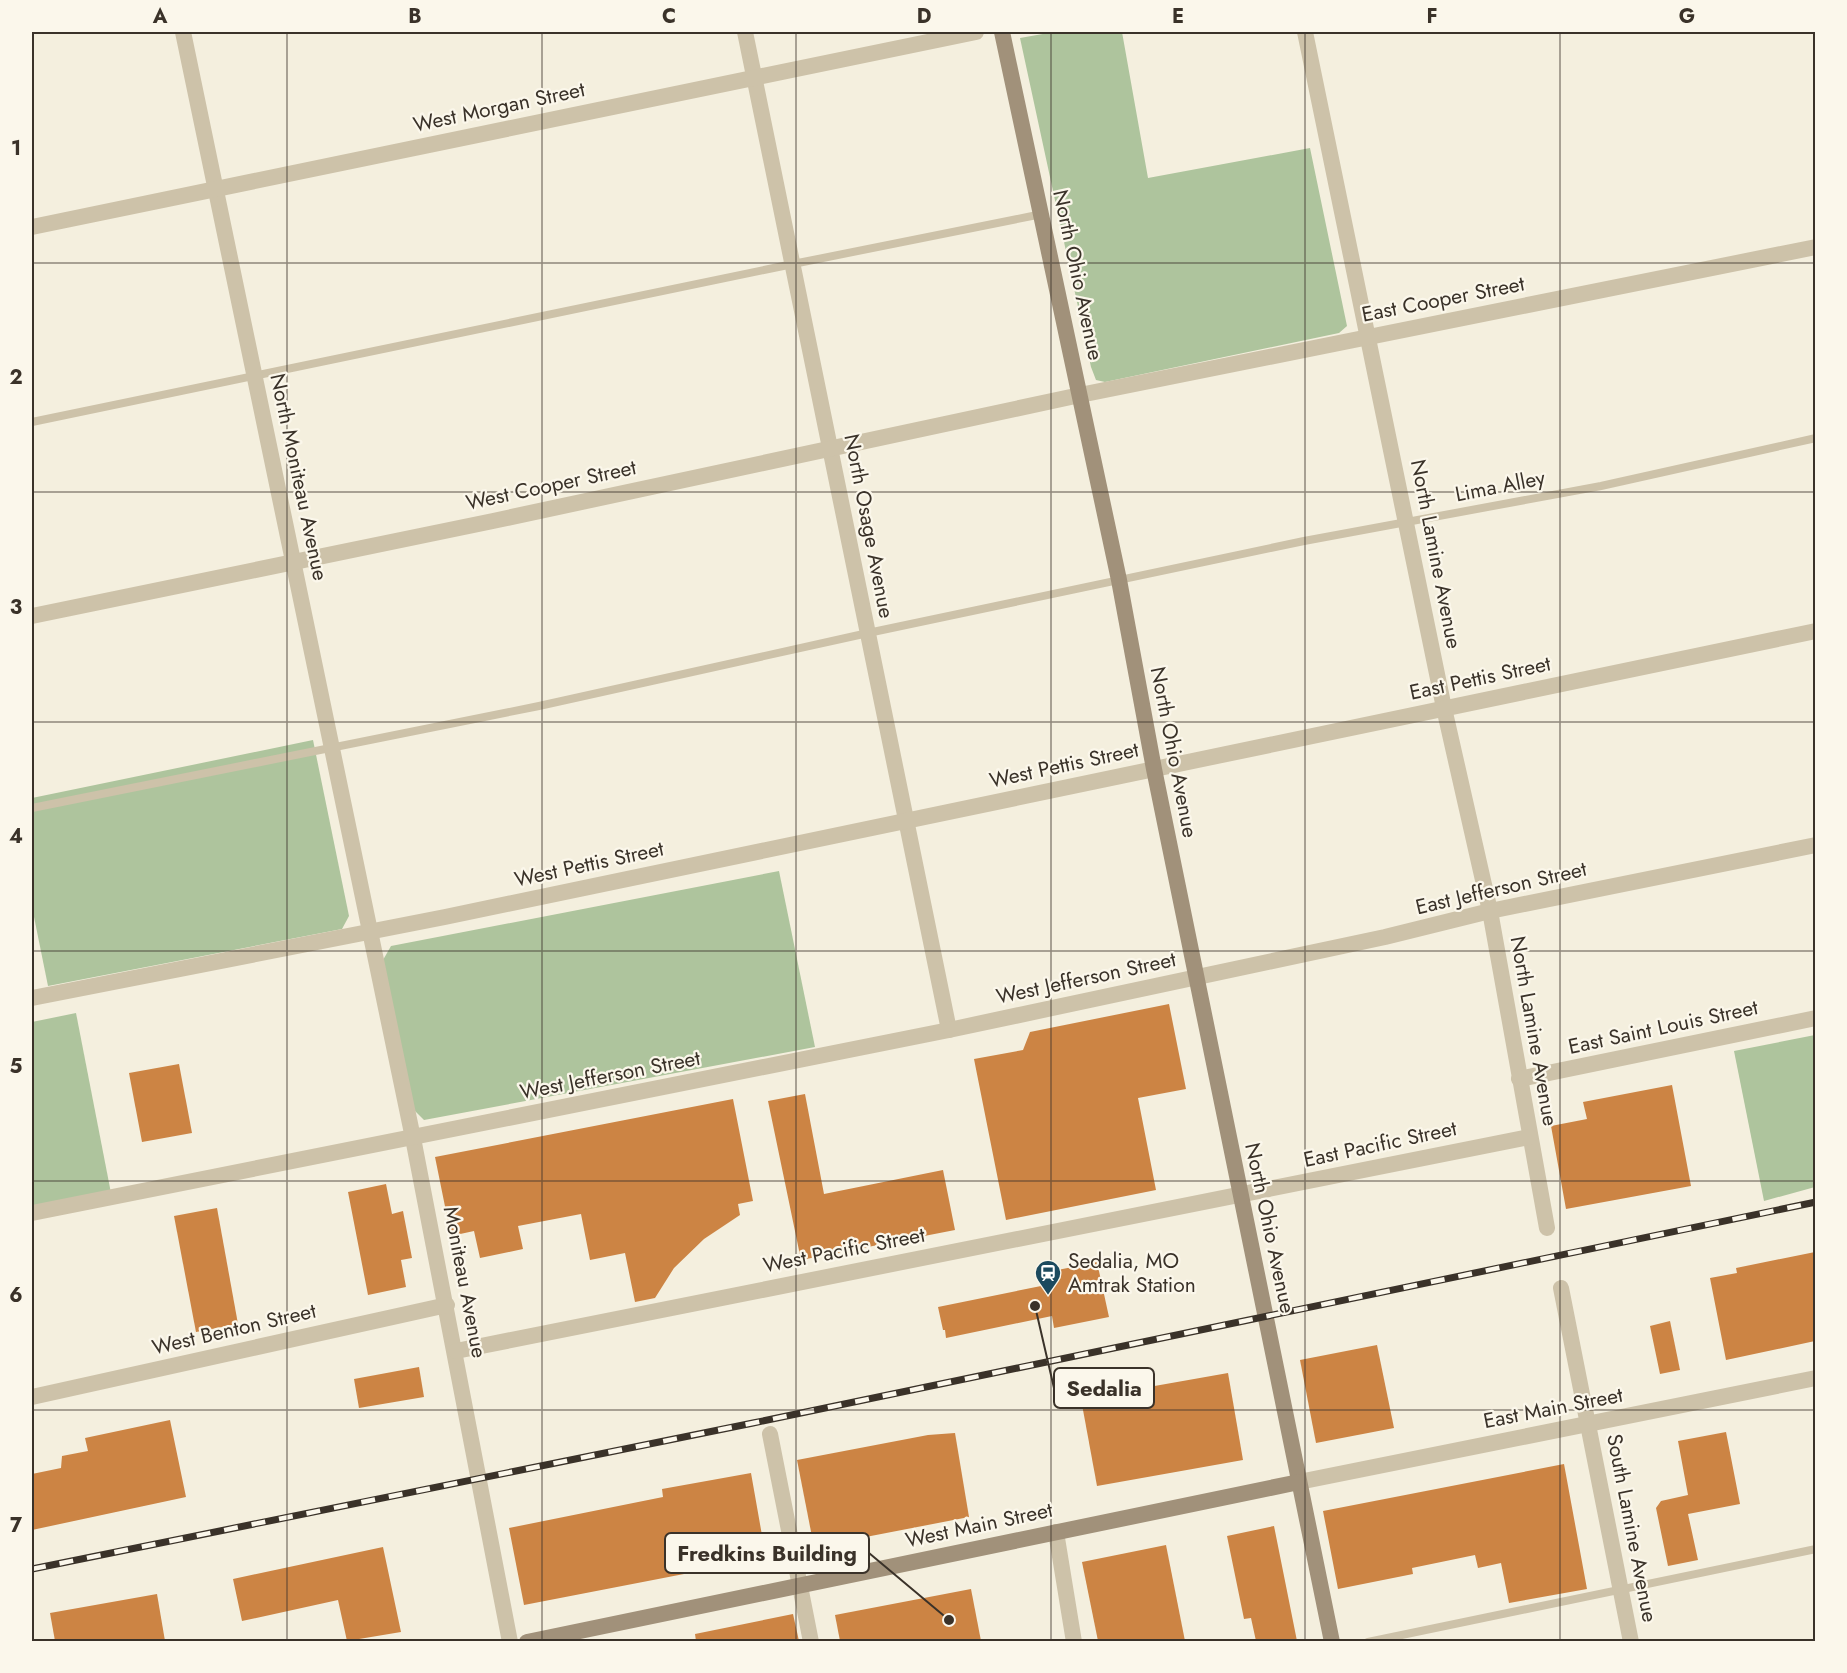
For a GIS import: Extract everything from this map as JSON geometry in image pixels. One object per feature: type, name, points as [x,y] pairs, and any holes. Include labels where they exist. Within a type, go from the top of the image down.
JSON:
[{"type":"main road","name":"North Ohio Avenue","points":[[1002,32],[1119,580],[1154,769],[1332,1641]]},
{"type":"main road","name":"West Main Street","points":[[527,1641],[1299,1482]]},
{"type":"street","name":"North Moniteau Avenue","points":[[183,32],[369,932]]},
{"type":"street","name":"North Osage Avenue","points":[[745,32],[949,1030]]},
{"type":"street","name":"West Morgan Street","points":[[32,227],[976,32]]},
{"type":"street","name":"North Lamine Avenue","points":[[1305,32],[1444,708],[1490,911],[1547,1228]]},
{"type":"street","name":"East Cooper Street","points":[[1080,395],[1815,247]]},
{"type":"street","name":"West Cooper Street","points":[[32,616],[1080,395]]},
{"type":"street","name":"East Pettis Street","points":[[1154,769],[1815,631]]},
{"type":"street","name":"West Pettis Street","points":[[32,998],[369,932],[1154,769]]},
{"type":"street","name":"East Jefferson Street","points":[[1196,977],[1385,937],[1490,911],[1815,845]]},
{"type":"street","name":"Moniteau Avenue","points":[[369,932],[447,1305],[510,1641]]},
{"type":"street","name":"West Jefferson Street","points":[[32,1214],[949,1030],[1196,977]]},
{"type":"street","name":"East Saint Louis Street","points":[[1519,1079],[1815,1018]]},
{"type":"street","name":"East Pacific Street","points":[[1241,1195],[1529,1137]]},
{"type":"street","name":"West Pacific Street","points":[[456,1351],[1241,1195]]},
{"type":"street","points":[[1561,1288],[1588,1424]]},
{"type":"street","name":"West Benton Street","points":[[32,1398],[447,1305]]},
{"type":"street","name":"East Main Street","points":[[1299,1482],[1815,1378]]},
{"type":"street","name":"South Lamine Avenue","points":[[1588,1424],[1631,1641]]},
{"type":"street","points":[[770,1434],[811,1641]]},
{"type":"street","points":[[1056,1532],[1074,1641]]},
{"type":"lane","points":[[32,422],[1042,214]]},
{"type":"lane","name":"Lima Alley","points":[[32,808],[539,706],[868,633],[1304,541],[1601,486],[1815,438]]},
{"type":"lane","points":[[1368,1641],[1815,1549]]},
{"type":"green space","points":[[1054,32],[1122,32],[1148,178],[1310,148],[1347,326],[1339,333],[1105,382],[1096,380],[1091,367],[1020,38]]},
{"type":"green space","points":[[313,740],[349,916],[342,929],[48,986],[32,907],[32,798]]},
{"type":"green space","points":[[779,871],[815,1047],[424,1120],[410,1106],[383,960],[391,946]]},
{"type":"green space","points":[[76,1013],[111,1193],[32,1209],[32,1022]]},
{"type":"green space","points":[[1815,1035],[1815,1187],[1764,1201],[1734,1051]]},
{"type":"building","points":[[1169,1004],[1186,1089],[1138,1098],[1156,1190],[1006,1220],[974,1059],[1023,1050],[1030,1032]]},
{"type":"building","points":[[179,1064],[192,1133],[142,1142],[129,1073]]},
{"type":"building","points":[[1672,1085],[1691,1186],[1566,1209],[1551,1126],[1587,1119],[1583,1102]]},
{"type":"building","points":[[805,1094],[824,1194],[943,1170],[955,1230],[801,1260],[768,1101]]},
{"type":"building","points":[[733,1099],[753,1201],[738,1204],[740,1215],[704,1239],[674,1268],[655,1298],[635,1302],[625,1253],[590,1260],[581,1214],[518,1226],[523,1249],[480,1258],[474,1231],[451,1236],[435,1157]]},
{"type":"building","points":[[386,1184],[392,1214],[403,1211],[412,1258],[401,1260],[406,1287],[368,1295],[348,1192]]},
{"type":"building","points":[[217,1208],[238,1324],[196,1332],[174,1216]]},
{"type":"building","points":[[1815,1252],[1815,1341],[1726,1360],[1710,1278],[1737,1273],[1736,1268]]},
{"type":"building","name":"Sedalia, MO Amtrak Station","points":[[1097,1262],[1109,1317],[1054,1328],[1052,1316],[946,1338],[938,1307],[1046,1285],[1043,1273]]},
{"type":"building","points":[[1670,1321],[1680,1370],[1660,1374],[1650,1326]]},
{"type":"building","points":[[1377,1345],[1394,1428],[1316,1443],[1300,1360]]},
{"type":"building","points":[[419,1367],[424,1397],[359,1408],[354,1379]]},
{"type":"building","points":[[1228,1373],[1243,1460],[1097,1486],[1081,1399]]},
{"type":"building","points":[[170,1420],[186,1497],[32,1530],[32,1474],[61,1468],[62,1456],[88,1451],[85,1438]]},
{"type":"building","points":[[1726,1432],[1740,1504],[1688,1514],[1698,1560],[1668,1566],[1656,1508],[1661,1501],[1688,1495],[1678,1441]]},
{"type":"building","points":[[955,1433],[969,1517],[814,1547],[797,1460],[928,1435]]},
{"type":"building","points":[[1564,1464],[1587,1589],[1509,1603],[1501,1563],[1478,1568],[1475,1555],[1412,1568],[1413,1574],[1338,1589],[1323,1511]]},
{"type":"building","points":[[751,1473],[766,1558],[524,1605],[509,1528],[663,1497],[662,1489]]},
{"type":"building","points":[[1274,1526],[1297,1641],[1256,1641],[1251,1618],[1244,1619],[1227,1536]]},
{"type":"building","points":[[1166,1545],[1185,1641],[1098,1641],[1082,1562]]},
{"type":"building","points":[[383,1547],[401,1632],[347,1641],[338,1600],[242,1621],[233,1579]]},
{"type":"building","points":[[971,1589],[981,1641],[840,1641],[835,1615]]},
{"type":"building","points":[[157,1594],[165,1641],[55,1641],[50,1613]]},
{"type":"building","points":[[793,1614],[799,1641],[696,1641],[695,1634]]},
{"type":"railway","points":[[32,1569],[753,1423],[1816,1202]]},
{"type":"place","name":"Sedalia, MO Amtrak Station","points":[[1048,1296]]},
{"type":"place","name":"Sedalia","points":[[1035,1306]]},
{"type":"place","name":"Fredkins Building","points":[[949,1620]]}]
